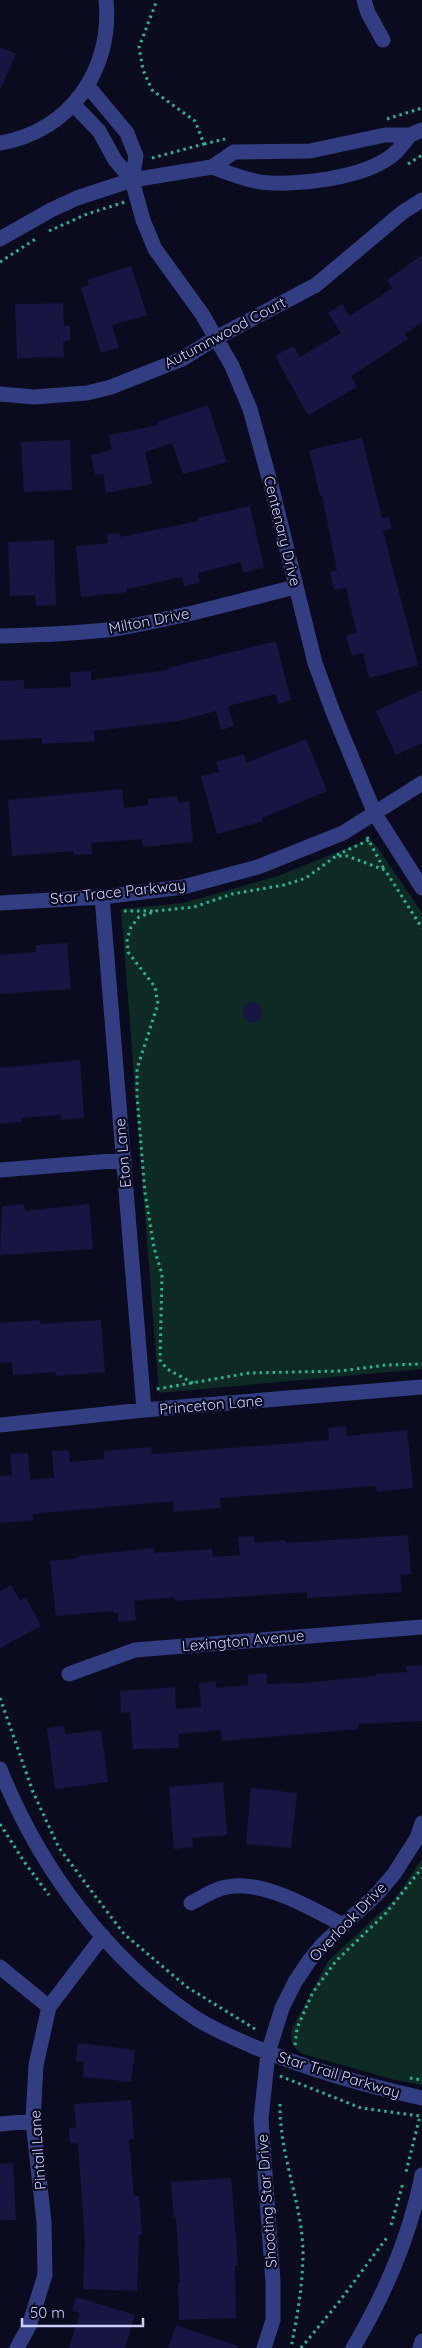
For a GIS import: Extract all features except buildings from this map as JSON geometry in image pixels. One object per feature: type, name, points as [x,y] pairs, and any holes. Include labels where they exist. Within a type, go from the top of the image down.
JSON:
[{"type":"street","points":[[0,143],[26,137],[39,130],[81,94],[98,63],[105,40],[108,20],[106,0]]},
{"type":"street","points":[[364,0],[368,12],[383,40]]},
{"type":"street","points":[[81,94],[115,160],[132,180]]},
{"type":"street","points":[[81,94],[127,133],[136,156],[132,180]]},
{"type":"street","points":[[212,167],[240,178],[282,184],[335,178],[378,164],[395,153],[416,132]]},
{"type":"street","points":[[0,239],[69,202],[132,180],[212,167],[234,152],[310,151],[385,135],[416,132]]},
{"type":"street","name":"Centenary Drive","points":[[132,180],[143,220],[155,248],[202,314],[232,366],[250,409],[318,671],[354,766],[375,814],[422,888]]},
{"type":"street","name":"Autumnwood Court","points":[[0,394],[63,395],[111,387],[182,359],[216,338],[316,285],[403,212],[422,200]]},
{"type":"street","name":"Milton Drive","points":[[0,636],[55,635],[114,628],[193,613],[295,587]]},
{"type":"street","name":"Star Trace Parkway","points":[[0,903],[102,896],[183,887],[258,867],[343,833],[422,783]]},
{"type":"street","name":"Eton Lane","points":[[102,896],[144,1410]]},
{"type":"street","points":[[0,1170],[124,1160]]},
{"type":"street","name":"Princeton Lane","points":[[0,1425],[144,1410],[422,1387]]},
{"type":"street","name":"Lexington Avenue","points":[[69,1674],[135,1650],[422,1627]]},
{"type":"street","name":"Star Trail Parkway","points":[[0,1769],[25,1825],[44,1857],[77,1905],[103,1936],[152,1984],[194,2017],[215,2029],[268,2052],[346,2080],[422,2098]]},
{"type":"street","name":"Overlook Drive","points":[[268,2052],[282,2008],[295,1982],[322,1945],[377,1894],[394,1874],[417,1838],[422,1823]]},
{"type":"street","points":[[191,1903],[214,1890],[228,1886],[259,1888],[343,1924]]},
{"type":"street","name":"Pintail Lane","points":[[17,2348],[29,2326],[44,2275],[44,2222],[33,2121],[36,2065],[49,2007],[103,1936]]},
{"type":"street","points":[[0,1967],[49,2007]]},
{"type":"street","name":"Shooting Star Drive","points":[[264,2348],[274,2320],[261,2119],[268,2052]]},
{"type":"street","points":[[0,2124],[33,2121]]},
{"type":"street","points":[[353,2348],[384,2291],[396,2262],[411,2220],[422,2175]]},
{"type":"street","points":[[420,2348],[422,2341]]},
{"type":"path","points":[[157,0],[139,47],[143,70],[152,90],[195,121],[204,144]]},
{"type":"path","points":[[386,119],[422,108]]},
{"type":"path","points":[[152,158],[234,138]]},
{"type":"path","points":[[406,165],[422,155]]},
{"type":"path","points":[[0,262],[44,233],[87,214],[137,198]]},
{"type":"path","points":[[422,928],[384,870],[368,838],[336,856],[306,878],[284,886],[232,894],[194,908],[156,910],[139,917],[131,927],[127,939],[128,952],[155,987],[158,1004],[137,1069],[137,1087],[145,1193],[154,1248],[162,1274],[160,1360],[167,1369],[193,1383],[207,1379],[274,1371],[341,1371],[386,1365],[422,1364]]},
{"type":"path","points":[[336,856],[347,856],[384,870]]},
{"type":"path","points":[[0,1698],[33,1792],[59,1848],[124,1934],[187,1987],[259,2031],[273,2037],[296,2046],[297,2028],[313,1992],[336,1961],[386,1914],[422,1868]]},
{"type":"path","points":[[404,2077],[422,2080]]},
{"type":"path","points":[[281,2084],[283,2078]]},
{"type":"path","points":[[280,2100],[279,2127],[289,2168],[303,2252],[299,2305],[291,2348]]},
{"type":"green space","points":[[369,839],[378,848],[422,913],[422,1369],[159,1393],[121,909],[183,903],[278,876]]},
{"type":"green space","points":[[422,1859],[422,2085],[395,2080],[303,2054],[293,2044],[291,2037],[292,2029],[328,1961],[395,1899]]}]
